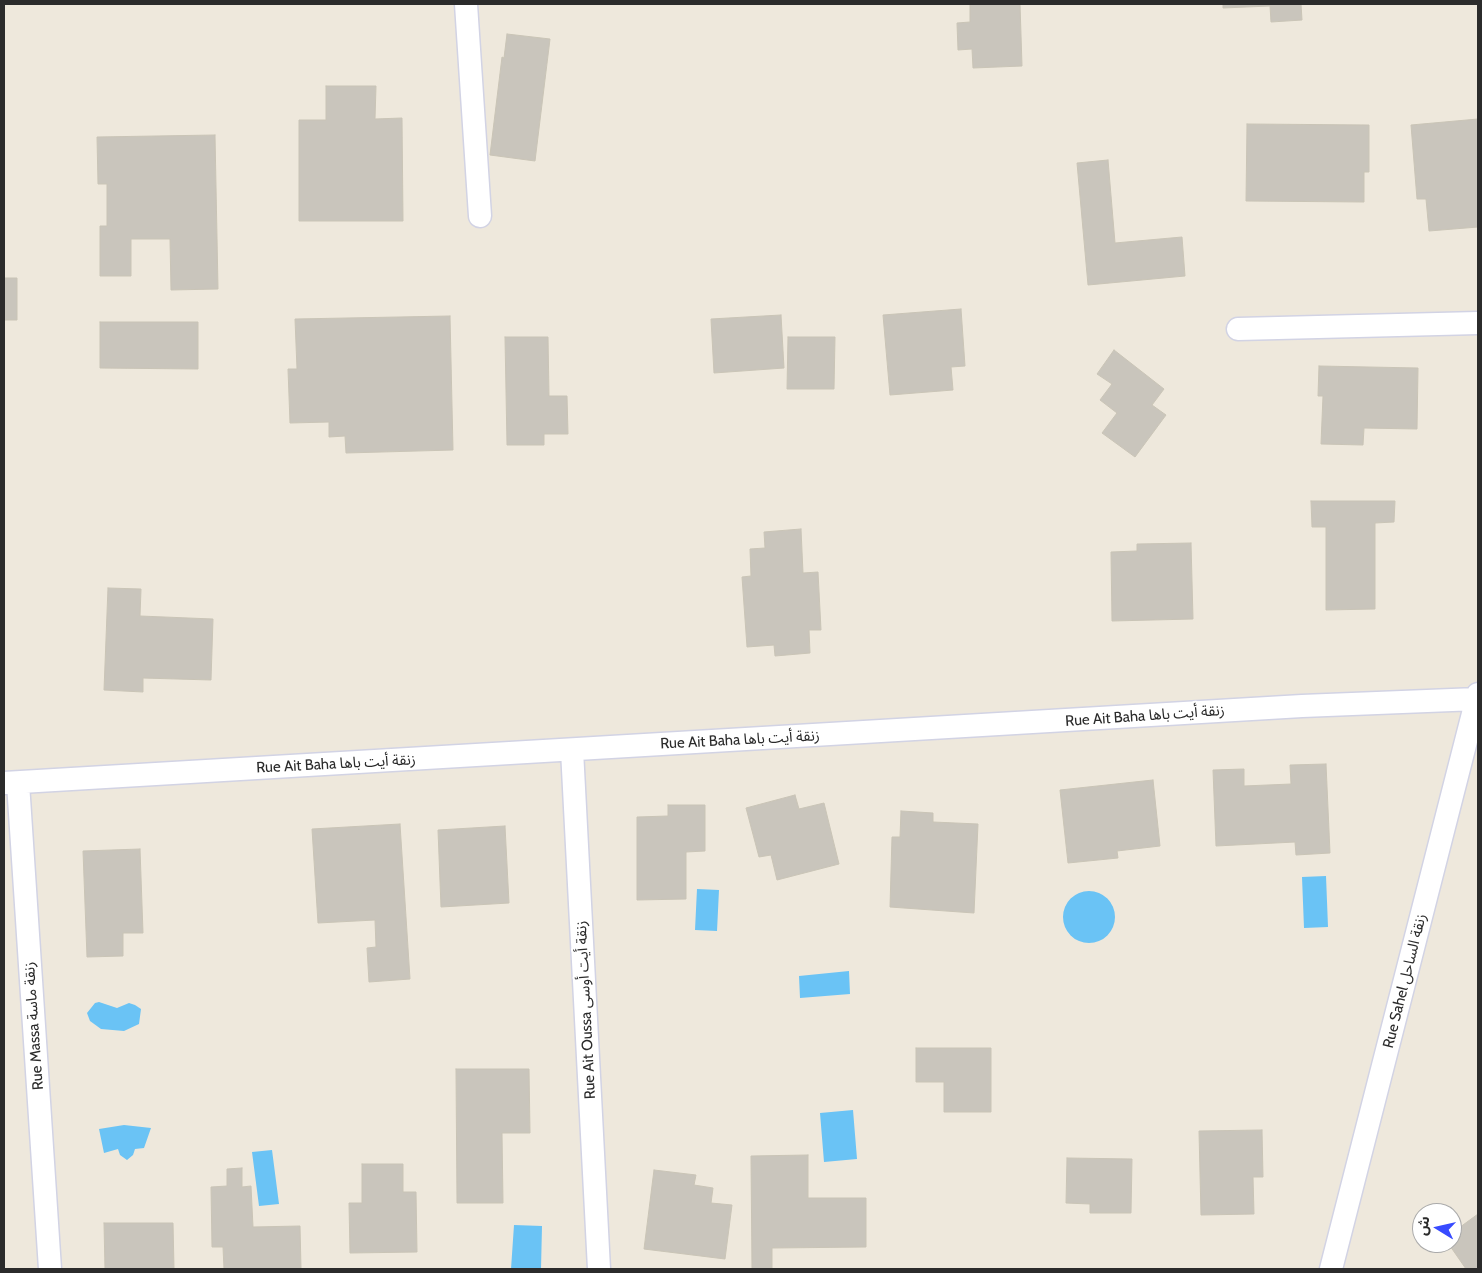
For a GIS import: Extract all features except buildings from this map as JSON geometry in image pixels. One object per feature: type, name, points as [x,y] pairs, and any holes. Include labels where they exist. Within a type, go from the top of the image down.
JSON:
[{"type":"street","points":[[466,4],[480,216]]},
{"type":"street","points":[[1238,329],[1478,323]]},
{"type":"street","name":"Rue Ait Baha زنقة أيت باها","points":[[11,783],[1478,696]]},
{"type":"street","name":"Rue Sahel زنقة الساحل","points":[[1331,1269],[1478,696]]},
{"type":"street","name":"Rue Ait Oussa زنقة أيت أوسى","points":[[572,750],[599,1269]]},
{"type":"street","name":"Rue Massa زنقة ماسة","points":[[11,783],[50,1269]]},
{"type":"water","points":[[1326,876],[1328,927],[1304,928],[1302,877]]},
{"type":"water","points":[[697,889],[719,890],[717,931],[695,930]]},
{"type":"water","points":[[1084,891],[1094,891],[1104,895],[1111,902],[1115,917],[1111,932],[1104,939],[1094,943],[1084,943],[1074,939],[1067,932],[1063,922],[1063,912],[1067,902],[1074,895]]},
{"type":"water","points":[[849,971],[850,994],[800,998],[799,976]]},
{"type":"water","points":[[99,1002],[117,1008],[129,1003],[135,1005],[141,1009],[139,1024],[124,1031],[101,1029],[90,1021],[87,1013],[95,1003]]},
{"type":"water","points":[[853,1110],[857,1159],[824,1162],[820,1113]]},
{"type":"water","points":[[124,1125],[151,1128],[144,1148],[135,1149],[133,1155],[127,1160],[120,1155],[118,1149],[104,1153],[99,1129]]},
{"type":"water","points":[[272,1150],[279,1204],[259,1206],[252,1152]]},
{"type":"water","points":[[514,1225],[542,1226],[541,1269],[511,1269]]}]
